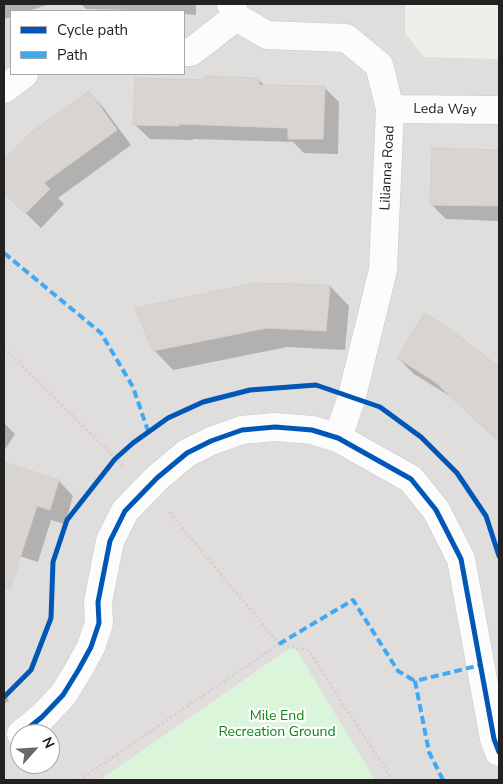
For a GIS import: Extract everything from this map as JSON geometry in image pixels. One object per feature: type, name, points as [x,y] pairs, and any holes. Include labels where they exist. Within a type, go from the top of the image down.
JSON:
[{"type":"street","points":[[185,52],[191,52],[233,10]]},
{"type":"street","name":"Lilianna Road","points":[[233,10],[267,35],[346,38],[379,65],[390,109],[383,270],[352,396],[338,438]]},
{"type":"street","points":[[4,89],[23,75]]},
{"type":"street","name":"Leda Way","points":[[390,109],[499,110]]},
{"type":"street","points":[[34,724],[42,718],[63,694],[80,669],[91,646],[99,623],[98,602],[110,541],[125,511],[156,478],[188,454],[211,441],[242,430],[275,427],[312,430],[338,438],[410,479],[436,510],[460,559],[494,739],[499,752]]},
{"type":"path","points":[[109,466],[121,454]]},
{"type":"path","points":[[79,780],[279,644],[309,651],[390,780]]},
{"type":"shaded area","points":[[4,4],[405,4],[405,33],[424,57],[499,59],[499,780],[375,780],[293,646],[100,780],[4,780]]},
{"type":"green space","name":"Mile End Recreation Ground","points":[[294,646],[375,780],[100,780]]},
{"type":"building","points":[[205,76],[259,78],[259,85],[325,86],[323,139],[288,139],[288,128],[179,124],[179,126],[133,125],[135,78],[205,80]]},
{"type":"building","points":[[89,91],[117,130],[44,183],[50,189],[25,214],[4,193],[4,160],[30,133]]},
{"type":"building","points":[[432,148],[499,150],[499,206],[430,205]]},
{"type":"building","points":[[255,283],[330,285],[326,331],[267,328],[153,351],[135,308]]},
{"type":"building","points":[[424,313],[449,328],[499,367],[499,442],[435,382],[397,358]]},
{"type":"building","points":[[4,462],[59,480],[50,510],[37,506],[10,589],[4,588]]},
{"type":"marked path","points":[[4,253],[101,333],[133,387],[148,431]]},
{"type":"marked path","points":[[279,644],[353,600],[398,671],[415,681]]},
{"type":"marked path","points":[[443,780],[429,752],[415,681],[481,665]]},
{"type":"cycle path","points":[[4,697],[31,670],[51,618],[53,562],[67,520],[115,459],[133,443],[168,418],[203,402],[250,390],[316,385],[380,407],[421,437],[457,473],[486,516],[499,556]]},
{"type":"cycle path","points":[[33,724],[63,695],[91,647],[99,623],[98,602],[110,541],[125,511],[157,478],[187,453],[211,441],[242,430],[275,427],[312,430],[338,438],[411,479],[436,510],[461,559],[494,739],[499,752]]}]
